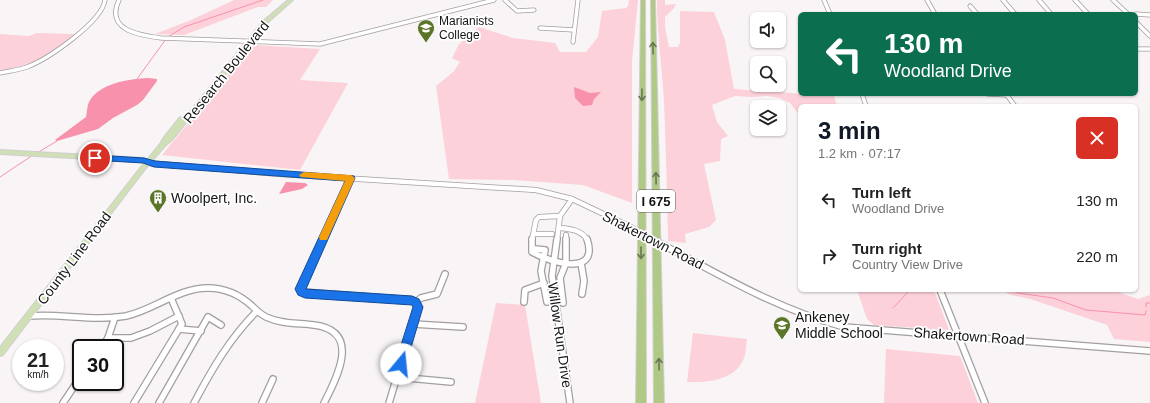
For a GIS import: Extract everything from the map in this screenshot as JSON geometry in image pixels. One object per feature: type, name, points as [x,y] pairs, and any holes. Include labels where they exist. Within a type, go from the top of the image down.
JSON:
[{"type":"highway","name":"I 675","points":[[640,403],[643,0]]},
{"type":"highway","name":"I 675","points":[[652,0],[659,403]]},
{"type":"main road","name":"Research Boulevard","points":[[148,163],[163,145],[166,138],[201,99],[260,23],[286,0]]},
{"type":"main road","name":"Research Boulevard","points":[[246,42],[264,23],[291,0]]},
{"type":"main road","points":[[0,152],[144,160],[148,163]]},
{"type":"main road","points":[[0,156],[140,164],[148,163]]},
{"type":"main road","name":"County Line Road","points":[[0,353],[148,163]]},
{"type":"street","points":[[0,73],[27,67],[54,54],[98,16],[104,7],[105,0]]},
{"type":"street","points":[[119,0],[114,14],[120,26],[134,33],[173,39],[320,44],[494,0]]},
{"type":"street","points":[[505,0],[516,12],[534,10]]},
{"type":"street","points":[[573,42],[578,0]]},
{"type":"street","points":[[824,0],[829,12]]},
{"type":"street","points":[[926,0],[934,12]]},
{"type":"street","points":[[1004,0],[1013,12]]},
{"type":"street","points":[[1039,0],[1049,12]]},
{"type":"street","points":[[1075,0],[1086,12]]},
{"type":"street","points":[[1113,0],[1126,12]]},
{"type":"street","points":[[970,6],[975,12]]},
{"type":"street","points":[[1138,14],[1150,15]]},
{"type":"street","points":[[1138,24],[1150,36]]},
{"type":"street","points":[[540,28],[574,30]]},
{"type":"street","points":[[1138,49],[1150,49]]},
{"type":"street","name":"Shakertown Road","points":[[148,163],[279,174],[532,189],[572,199],[631,227],[784,308],[809,318],[844,327],[1150,350]]},
{"type":"street","points":[[351,178],[302,284],[302,292],[412,300],[416,302]]},
{"type":"street","points":[[560,228],[570,228],[580,232],[587,240],[589,250],[585,261],[581,263],[566,263],[543,260],[532,252],[530,246],[536,220],[539,218],[560,216],[572,199]]},
{"type":"street","name":"Willow Run Drive","points":[[560,216],[560,228],[553,262],[552,287],[570,403]]},
{"type":"street","points":[[534,234],[552,234]]},
{"type":"street","points":[[564,303],[563,291],[559,282],[560,273],[566,263],[566,235]]},
{"type":"street","points":[[535,249],[545,250],[541,271],[547,302]]},
{"type":"street","points":[[581,263],[584,281],[582,294]]},
{"type":"street","points":[[416,302],[421,297],[431,297],[437,294],[445,274]]},
{"type":"street","points":[[524,302],[525,290],[544,283]]},
{"type":"street","points":[[29,316],[115,317],[149,309],[171,298],[194,290],[207,288],[225,290],[234,293],[268,318],[280,322],[330,328],[337,334],[343,344],[342,358],[324,403]]},
{"type":"street","points":[[941,292],[984,403]]},
{"type":"street","points":[[134,403],[179,329],[182,320],[171,298]]},
{"type":"street","points":[[389,403],[418,307],[416,302]]},
{"type":"street","points":[[194,403],[225,346],[242,324],[257,311]]},
{"type":"street","points":[[115,317],[108,338],[131,338],[150,331],[179,316]]},
{"type":"street","points":[[159,403],[208,317],[221,324]]},
{"type":"street","points":[[413,324],[463,327]]},
{"type":"street","points":[[179,329],[201,331]]},
{"type":"street","points":[[397,377],[451,382]]},
{"type":"street","points":[[262,403],[273,379]]},
{"type":"street","points":[[62,403],[72,389]]},
{"type":"shaded area","points":[[234,0],[273,0],[266,7],[258,7],[184,35],[155,34],[191,20]]},
{"type":"shaded area","points":[[629,0],[638,0],[632,61],[632,203],[583,185],[514,180],[449,179],[436,86],[454,71],[460,62],[452,58],[459,44],[479,27],[513,38],[555,43],[560,52],[586,52],[598,37],[602,11],[626,8]]},
{"type":"shaded area","points":[[657,0],[665,0],[665,5],[676,4],[665,17],[665,27],[669,47],[678,47],[680,43],[680,11],[714,12],[725,40],[734,89],[750,90],[750,92],[798,93],[798,96],[834,96],[836,104],[798,104],[798,113],[786,100],[767,96],[735,96],[712,105],[717,122],[728,136],[721,139],[720,161],[704,164],[716,220],[709,227],[685,234],[686,243],[668,241],[664,101]]},
{"type":"shaded area","points":[[37,33],[74,34],[49,54],[40,59],[11,69],[0,71],[0,34],[29,36]]},
{"type":"shaded area","points":[[252,45],[320,49],[300,80],[348,83],[300,170],[162,155]]},
{"type":"shaded area","points":[[148,78],[157,79],[157,81],[143,100],[137,105],[113,118],[98,129],[57,141],[55,140],[86,117],[89,102],[100,90],[115,83]]},
{"type":"shaded area","points":[[574,87],[590,93],[601,92],[594,99],[592,105],[583,106],[575,98]]},
{"type":"shaded area","points":[[286,182],[305,183],[308,185],[302,189],[279,194]]},
{"type":"shaded area","points":[[858,292],[935,292],[949,330],[874,325],[867,319]]},
{"type":"shaded area","points":[[1005,292],[1118,292],[1138,299],[1150,295],[1150,342],[1114,339],[1107,325],[1030,299],[1011,295]]},
{"type":"shaded area","points":[[496,303],[525,305],[541,403],[475,403]]},
{"type":"shaded area","points":[[693,333],[747,339],[745,355],[736,370],[722,378],[704,382],[687,382]]},
{"type":"shaded area","points":[[886,349],[960,356],[978,403],[884,403]]},
{"type":"waterway","points":[[168,37],[184,27],[263,0]]},
{"type":"waterway","points":[[137,79],[166,39]]},
{"type":"waterway","points":[[37,153],[57,141]]},
{"type":"waterway","points":[[0,177],[33,155]]},
{"type":"waterway","points":[[893,308],[908,292]]},
{"type":"waterway","points":[[1016,292],[1053,298],[1086,310],[1145,315],[1146,311]]},
{"type":"waterway","points":[[1146,307],[1146,303],[1150,303]]},
{"type":"slow traffic","points":[[304,175],[351,178],[323,237]]},
{"type":"place","name":"Marianists College","points":[[426,43]]},
{"type":"place","name":"Woolpert, Inc.","points":[[158,213]]},
{"type":"place","name":"Ankeney Middle School","points":[[782,340]]},
{"type":"route","points":[[95,158],[144,160],[148,163],[154,164],[351,178],[312,261],[301,289],[302,292],[305,293],[412,300],[416,302],[418,307],[401,364]]}]
